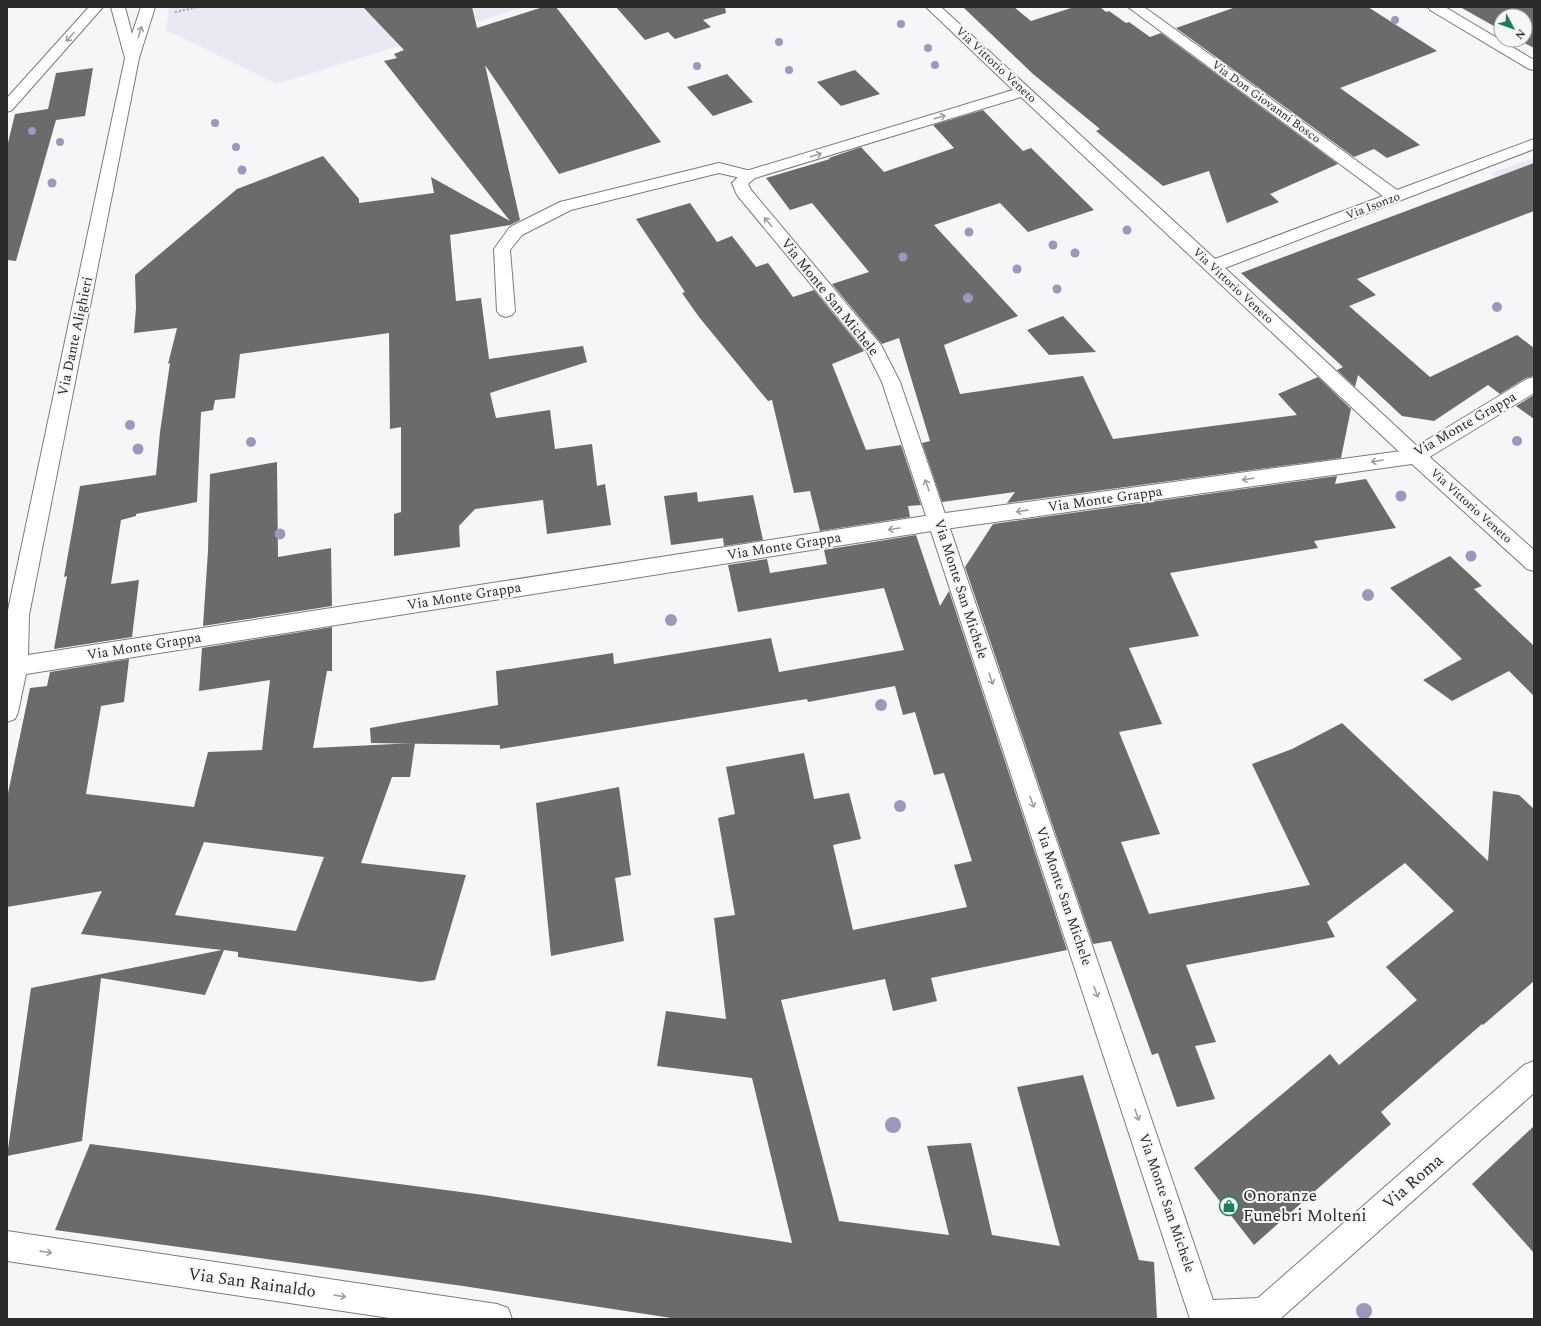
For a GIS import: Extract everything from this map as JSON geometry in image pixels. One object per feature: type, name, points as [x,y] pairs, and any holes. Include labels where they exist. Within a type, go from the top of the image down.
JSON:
[{"type":"street","points":[[7,107],[96,7]]},
{"type":"street","name":"Via Dante Alighieri","points":[[118,7],[132,58]]},
{"type":"street","name":"Via Dante Alighieri","points":[[7,712],[17,666],[12,624],[132,58],[148,7]]},
{"type":"street","name":"Via Vittorio Veneto","points":[[933,7],[1416,456],[1534,563]]},
{"type":"street","name":"Via Don Giovanni Bosco","points":[[1135,7],[1396,197]]},
{"type":"street","points":[[1435,7],[1534,66]]},
{"type":"street","points":[[506,311],[502,249],[516,231],[566,206],[719,168],[749,175],[1025,91]]},
{"type":"street","name":"Via Isonzo","points":[[1212,267],[1534,144]]},
{"type":"street","name":"Via Monte San Michele","points":[[749,175],[740,183],[743,191],[875,349],[891,382],[930,494],[938,522],[1205,1317]]},
{"type":"street","name":"Via Monte Grappa","points":[[17,666],[938,522],[1416,456],[1534,384]]},
{"type":"street","name":"Via Roma","points":[[1205,1317],[1264,1313],[1534,1075]]},
{"type":"street","name":"Via San Rainaldo","points":[[7,1246],[497,1319]]},
{"type":"path","points":[[171,13],[198,7]]},
{"type":"shaded area","points":[[169,7],[524,7],[277,84],[166,30]]},
{"type":"shaded area","points":[[1534,158],[1534,205],[1491,173]]},
{"type":"building","points":[[363,7],[472,7],[477,28],[543,7],[556,7],[661,142],[559,174],[485,65],[520,220],[510,225],[450,235],[456,301],[481,298],[489,359],[583,346],[587,362],[490,393],[496,418],[550,410],[555,449],[592,444],[597,486],[605,484],[611,525],[547,534],[543,500],[475,509],[459,526],[460,547],[394,556],[394,514],[401,512],[401,427],[390,429],[389,333],[240,354],[235,398],[215,400],[213,410],[201,412],[197,502],[136,514],[136,516],[121,520],[111,584],[139,580],[132,637],[54,649],[67,576],[64,577],[80,486],[156,475],[160,432],[170,363],[168,364],[177,328],[134,333],[136,308],[135,275],[237,189],[323,156],[359,199],[359,203],[434,193],[431,177],[510,221],[384,61],[397,58],[394,54],[404,50]]},
{"type":"building","points":[[616,7],[725,7],[726,13],[703,20],[711,27],[675,39],[668,32],[645,40]]},
{"type":"building","points":[[963,7],[1014,7],[1031,21],[1074,7],[1100,7],[1106,12],[1109,11],[1126,23],[1129,22],[1150,37],[1161,33],[1338,164],[1270,194],[1279,202],[1227,223],[1209,171],[1163,186],[1096,131],[1100,129],[1033,74]]},
{"type":"building","points":[[1236,7],[1368,7],[1437,51],[1340,88],[1420,145],[1387,158],[1374,149],[1354,157],[1176,28]]},
{"type":"building","points":[[1460,7],[1534,7],[1534,48],[1533,8],[1493,8],[1493,26]]},
{"type":"building","points":[[93,68],[85,116],[56,120],[16,261],[7,260],[7,147],[15,114],[48,109],[56,73]]},
{"type":"building","points":[[855,70],[880,94],[841,106],[817,82]]},
{"type":"building","points":[[727,74],[753,102],[713,116],[687,87]]},
{"type":"building","points":[[983,110],[1023,151],[1031,148],[1094,210],[1028,232],[1000,203],[934,225],[1018,316],[944,345],[960,394],[1083,376],[1113,439],[1297,415],[1278,394],[1318,377],[1351,409],[1341,458],[1007,503],[1015,492],[942,502],[922,443],[930,441],[899,338],[882,344],[832,284],[869,272],[812,203],[790,210],[766,178],[830,159],[829,158],[861,147],[884,172],[954,148],[933,125]]},
{"type":"building","points":[[1534,163],[1534,211],[1357,279],[1376,295],[1349,306],[1430,377],[1517,335],[1534,348],[1534,376],[1526,378],[1500,394],[1488,385],[1434,421],[1402,416],[1358,375],[1355,387],[1337,370],[1343,367],[1241,273]]},
{"type":"building","points":[[690,203],[717,242],[732,236],[756,267],[768,263],[793,297],[814,290],[864,351],[832,364],[866,450],[901,445],[921,505],[908,506],[910,517],[820,531],[810,491],[794,493],[772,400],[768,401],[699,317],[682,293],[685,292],[636,219]]},
{"type":"building","points":[[1063,316],[1096,352],[1049,355],[1027,330]]},
{"type":"building","points":[[1534,395],[1534,419],[1516,406]]},
{"type":"building","points":[[277,462],[278,557],[331,548],[332,606],[203,626],[208,551],[210,474]]},
{"type":"building","points":[[1337,476],[1335,484],[1366,479],[1396,528],[1314,541],[1318,548],[1170,573],[1199,636],[1129,648],[1162,724],[1119,732],[1160,834],[1121,842],[1149,914],[1310,885],[1252,764],[1292,749],[1342,723],[1488,861],[1493,791],[1519,795],[1534,809],[1534,981],[1381,1112],[1391,1124],[1254,1245],[1194,1168],[1330,1054],[1339,1065],[1417,1000],[1386,967],[1454,911],[1405,863],[1327,922],[1335,937],[1186,965],[1216,1042],[1195,1046],[1215,1099],[1177,1107],[1158,1053],[1152,1055],[1111,941],[1093,944],[965,567],[993,524]]},
{"type":"building","points":[[697,492],[698,502],[753,495],[763,540],[724,546],[723,538],[671,545],[664,496]]},
{"type":"building","points":[[916,535],[940,606],[949,591],[1067,950],[931,978],[937,1001],[893,1011],[885,979],[781,1000],[839,1221],[949,1235],[927,1146],[971,1143],[992,1235],[1060,1246],[1017,1087],[1083,1075],[1139,1260],[1154,1262],[1157,1319],[678,1319],[463,1286],[55,1230],[90,1144],[484,1195],[792,1243],[752,1078],[657,1066],[666,1011],[726,1019],[714,918],[735,915],[718,818],[735,814],[726,767],[804,753],[814,799],[849,793],[861,839],[833,845],[853,930],[967,907],[954,865],[972,861],[944,773],[934,775],[915,712],[903,715],[895,686],[808,702],[807,699],[500,749],[500,745],[371,743],[370,728],[498,705],[496,671],[613,653],[614,664],[771,638],[779,672],[904,650],[884,588],[738,612],[728,565],[767,559],[770,573],[827,564],[824,550]]},
{"type":"building","points":[[1450,556],[1482,586],[1474,589],[1534,646],[1534,696],[1509,671],[1452,701],[1423,680],[1462,659],[1390,588]]},
{"type":"building","points":[[332,627],[332,671],[327,671],[313,748],[415,743],[410,777],[392,777],[361,863],[466,875],[435,980],[421,982],[238,957],[238,952],[224,950],[205,995],[101,978],[82,1141],[7,1156],[31,988],[222,950],[81,934],[102,891],[7,907],[7,798],[30,688],[47,686],[50,672],[129,659],[124,702],[101,706],[86,794],[194,807],[208,752],[262,750],[270,680],[199,691],[202,648]],"holes":[[[204,842],[324,857],[296,931],[175,915]]]},
{"type":"building","points":[[619,787],[631,875],[615,878],[624,941],[551,956],[536,803]]},
{"type":"building","points":[[1534,1126],[1534,1253],[1472,1184]]},
{"type":"place","name":"Onoranze Funebri Molteni","points":[[1229,1206]]}]
